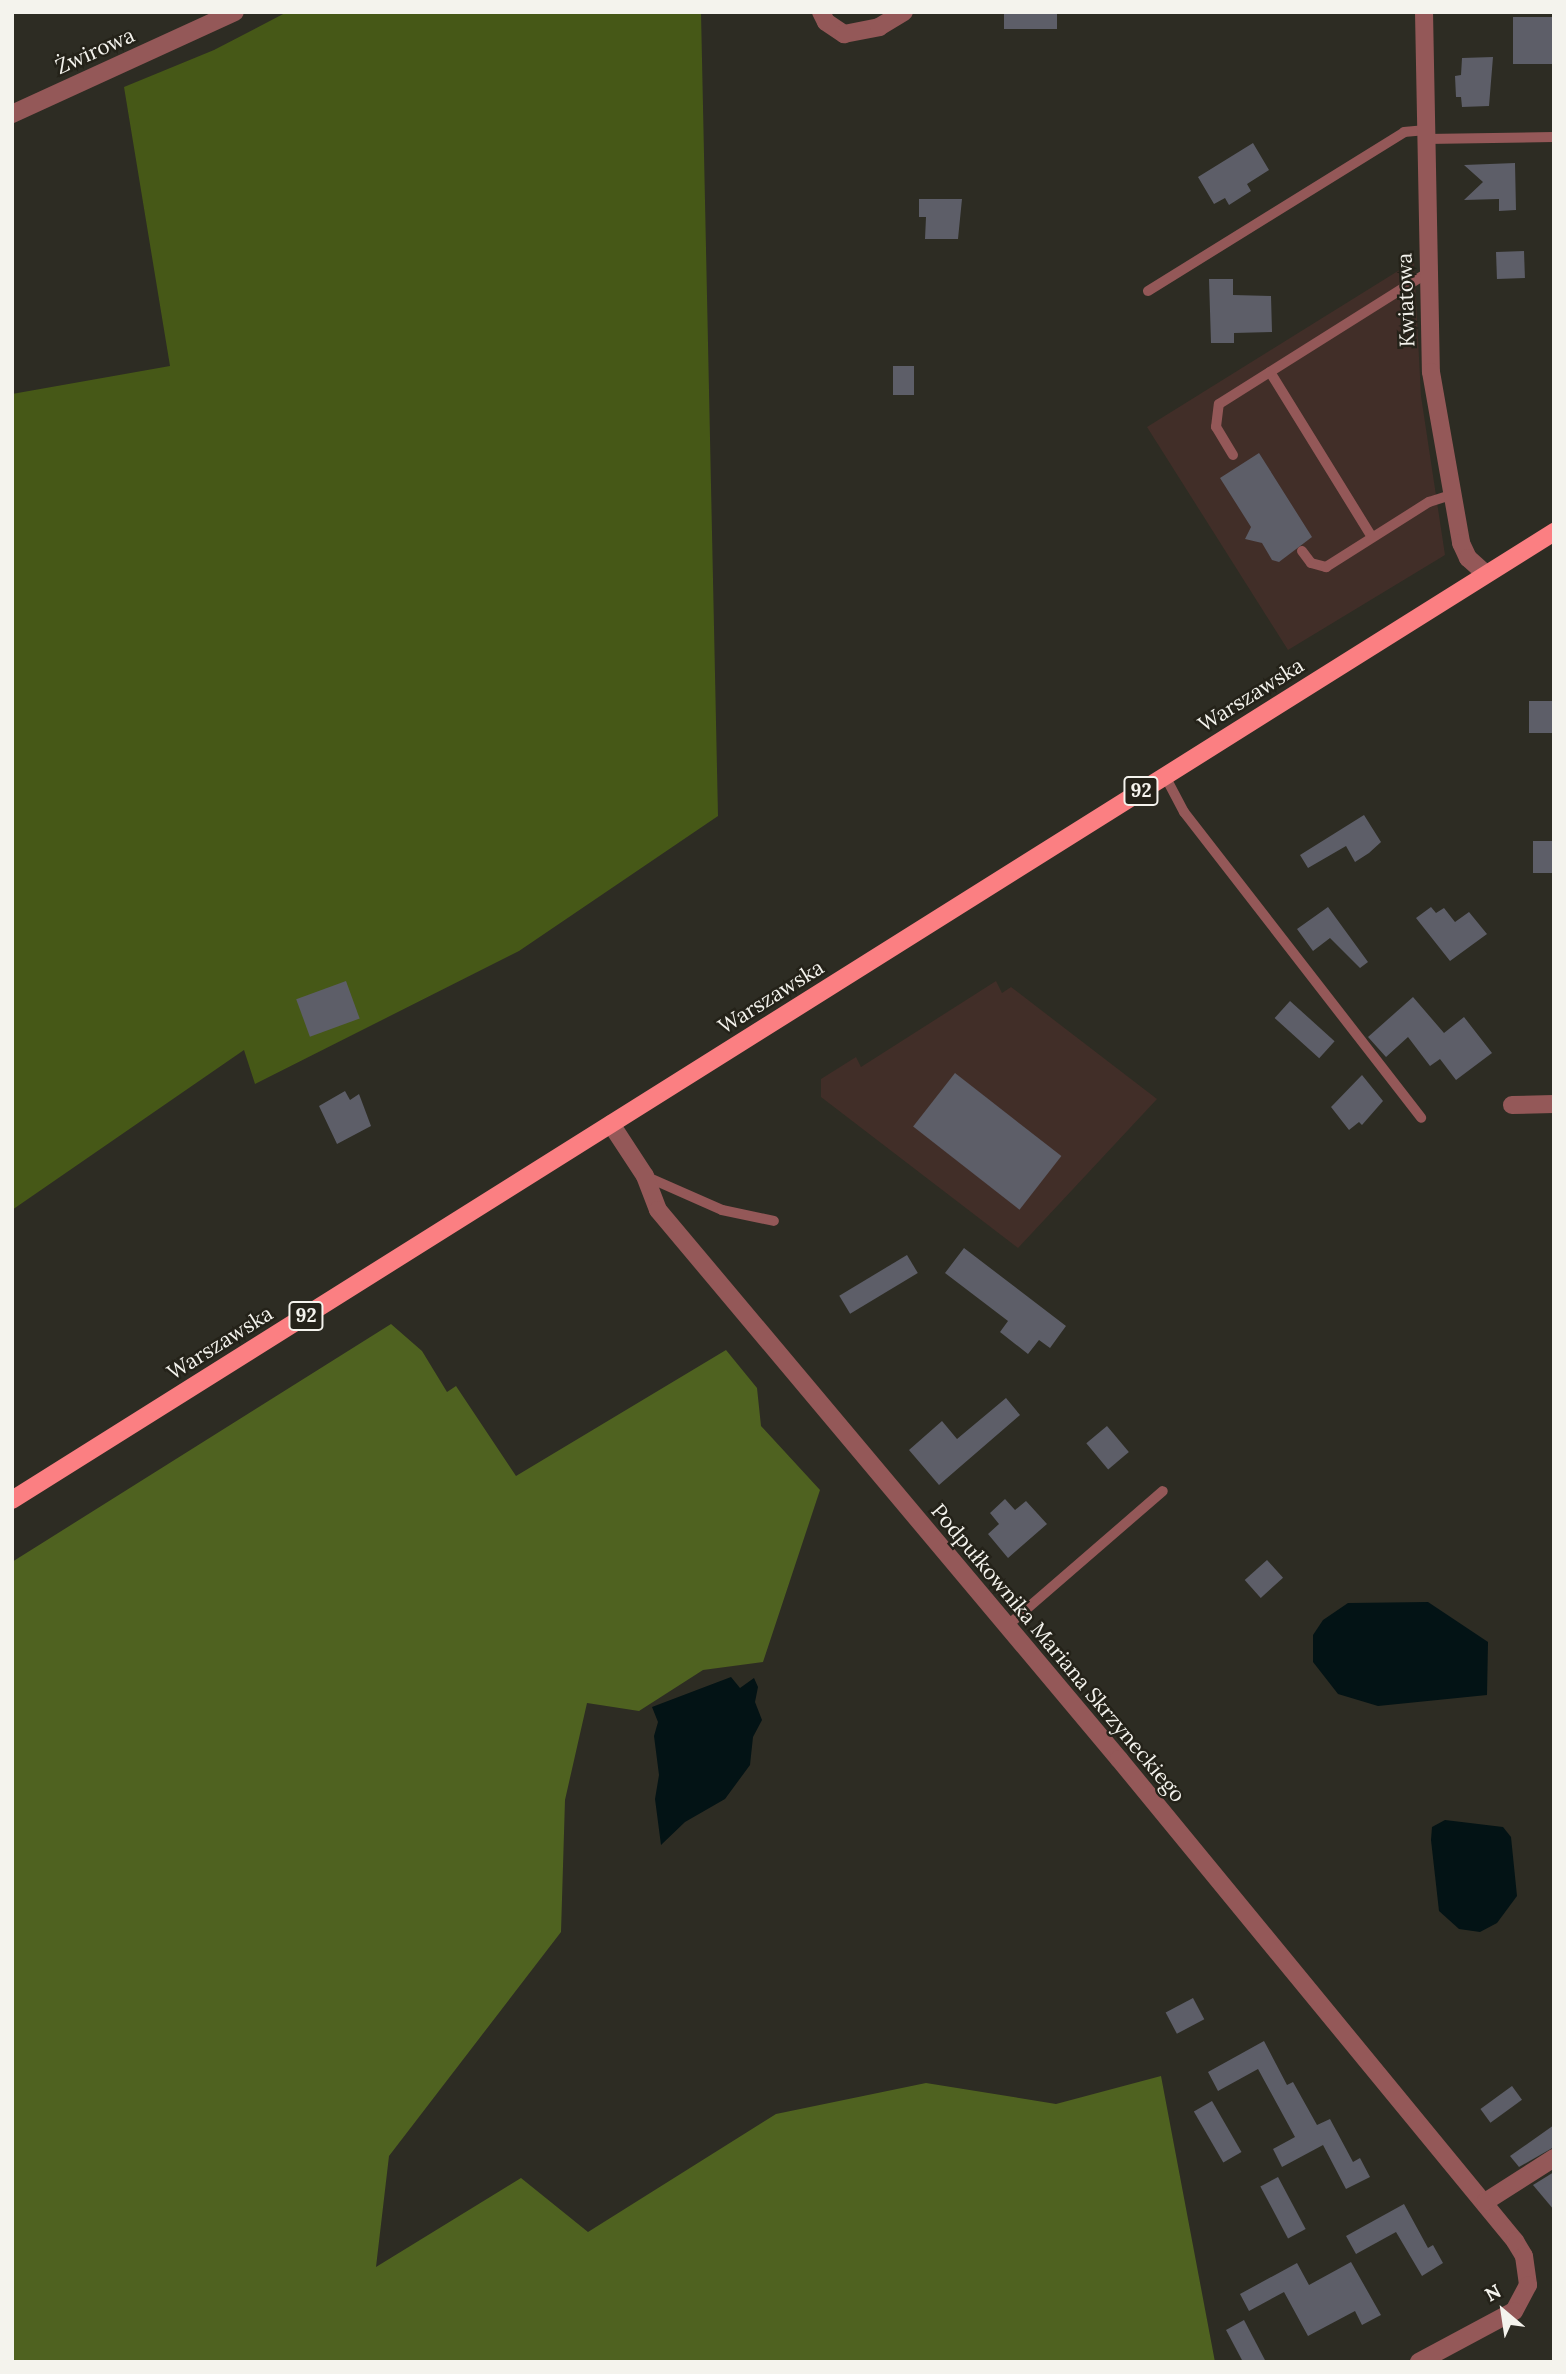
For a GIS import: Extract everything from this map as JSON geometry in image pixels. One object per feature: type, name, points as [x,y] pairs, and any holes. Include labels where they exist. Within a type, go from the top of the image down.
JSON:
[{"type":"main road","name":"Warszawska","points":[[12,1500],[1554,532]]},
{"type":"street","name":"Żwirowa","points":[[12,114],[235,12]]},
{"type":"street","points":[[821,12],[826,22],[844,34],[879,27],[905,12]]},
{"type":"street","name":"Kwiatowa","points":[[1424,12],[1431,372],[1451,495],[1468,558],[1486,574]]},
{"type":"street","points":[[1512,1105],[1554,1104]]},
{"type":"street","name":"Podpułkownika Mariana Skrzyneckiego","points":[[611,1124],[645,1176],[658,1210],[1485,2202],[1524,2256],[1528,2285],[1522,2300],[1503,2320],[1419,2362]]},
{"type":"street","points":[[1485,2202],[1554,2158]]},
{"type":"lane","points":[[1147,291],[1404,131],[1426,135],[1554,138]]},
{"type":"lane","points":[[1233,456],[1216,427],[1220,404],[1427,273]]},
{"type":"lane","points":[[1270,372],[1372,537]]},
{"type":"lane","points":[[1302,551],[1311,563],[1326,567],[1429,502],[1451,495]]},
{"type":"lane","points":[[1165,776],[1184,812],[1421,1118]]},
{"type":"lane","points":[[645,1176],[722,1210],[774,1220]]},
{"type":"lane","points":[[1007,1626],[1164,1491]]},
{"type":"shaded area","points":[[1414,261],[1421,396],[1445,555],[1288,650],[1147,427]]},
{"type":"shaded area","points":[[996,981],[1002,993],[1011,987],[1157,1099],[1018,1248],[821,1097],[821,1079],[856,1057],[861,1067]]},
{"type":"shaded area","points":[[1428,1602],[1488,1642],[1487,1695],[1378,1706],[1338,1694],[1313,1662],[1313,1635],[1323,1620],[1348,1603]]},
{"type":"shaded area","points":[[731,1677],[740,1688],[754,1678],[758,1687],[755,1702],[762,1720],[753,1737],[750,1765],[725,1799],[685,1822],[661,1845],[655,1799],[659,1775],[654,1736],[658,1722],[652,1707]]},
{"type":"shaded area","points":[[1445,1820],[1503,1827],[1511,1837],[1517,1896],[1497,1923],[1480,1932],[1459,1929],[1439,1911],[1431,1840],[1432,1827]]},
{"type":"green space","points":[[287,12],[701,12],[718,816],[519,951],[255,1084],[244,1050],[12,1210],[12,394],[170,366],[124,87],[214,50]]},
{"type":"green space","points":[[391,1324],[422,1351],[447,1392],[456,1386],[516,1476],[726,1350],[757,1388],[761,1426],[820,1490],[763,1662],[703,1670],[639,1711],[587,1703],[565,1800],[561,1932],[389,2156],[376,2267],[521,2178],[588,2232],[776,2114],[926,2083],[1056,2104],[1161,2076],[1215,2362],[12,2362],[12,1562]]},
{"type":"building","points":[[1004,12],[1057,12],[1057,29],[1004,29]]},
{"type":"building","points":[[1513,17],[1554,17],[1554,64],[1513,64]]},
{"type":"building","points":[[1493,57],[1489,106],[1462,107],[1461,97],[1456,97],[1455,76],[1461,75],[1462,58]]},
{"type":"building","points":[[1253,143],[1269,170],[1247,184],[1251,191],[1229,205],[1225,198],[1214,204],[1198,177]]},
{"type":"building","points":[[1515,163],[1516,210],[1499,211],[1499,199],[1464,200],[1483,182],[1464,165]]},
{"type":"building","points":[[919,199],[962,199],[958,239],[925,239],[926,217],[919,217]]},
{"type":"building","points":[[1524,251],[1525,278],[1497,279],[1496,252]]},
{"type":"building","points":[[1209,279],[1233,279],[1233,295],[1271,296],[1272,332],[1234,333],[1234,343],[1211,343]]},
{"type":"building","points":[[893,366],[914,366],[914,395],[893,395]]},
{"type":"building","points":[[1259,453],[1312,537],[1279,562],[1272,560],[1262,543],[1245,539],[1251,527],[1220,478]]},
{"type":"building","points":[[1529,701],[1554,701],[1554,733],[1529,733]]},
{"type":"building","points":[[1364,815],[1381,842],[1355,862],[1346,846],[1308,868],[1300,855]]},
{"type":"building","points":[[1533,841],[1554,841],[1554,873],[1533,873]]},
{"type":"building","points":[[1328,907],[1368,962],[1360,968],[1330,938],[1313,951],[1297,929]]},
{"type":"building","points":[[1431,907],[1436,913],[1444,908],[1455,922],[1469,912],[1487,934],[1450,961],[1416,918]]},
{"type":"building","points":[[346,981],[360,1019],[310,1037],[296,999]]},
{"type":"building","points":[[1413,997],[1444,1033],[1464,1017],[1492,1053],[1456,1080],[1440,1059],[1430,1066],[1408,1037],[1386,1057],[1368,1037]]},
{"type":"building","points":[[1290,1001],[1335,1041],[1319,1058],[1275,1018]]},
{"type":"building","points":[[955,1073],[1061,1156],[1020,1210],[913,1127]]},
{"type":"building","points":[[1362,1075],[1383,1101],[1362,1125],[1359,1122],[1349,1130],[1331,1107]]},
{"type":"building","points":[[345,1091],[350,1100],[359,1094],[371,1126],[337,1144],[319,1106]]},
{"type":"building","points":[[964,1248],[1066,1326],[1050,1348],[1039,1340],[1028,1354],[1000,1332],[1008,1321],[945,1273]]},
{"type":"building","points":[[907,1255],[918,1273],[850,1314],[839,1296]]},
{"type":"building","points":[[1006,1398],[1020,1415],[939,1485],[909,1450],[942,1421],[957,1439]]},
{"type":"building","points":[[1107,1426],[1129,1452],[1108,1469],[1086,1443]]},
{"type":"building","points":[[1005,1499],[1015,1510],[1026,1501],[1047,1524],[1008,1558],[988,1534],[999,1524],[990,1513]]},
{"type":"building","points":[[1267,1560],[1283,1578],[1261,1598],[1245,1580]]},
{"type":"building","points":[[1193,1998],[1204,2019],[1177,2034],[1166,2013]]},
{"type":"building","points":[[1264,2041],[1287,2085],[1293,2082],[1317,2125],[1330,2119],[1353,2162],[1360,2158],[1370,2177],[1346,2189],[1323,2145],[1282,2167],[1273,2149],[1295,2137],[1258,2069],[1218,2091],[1208,2072]]},
{"type":"building","points":[[1512,2086],[1522,2100],[1490,2123],[1480,2109]]},
{"type":"building","points":[[1212,2101],[1242,2152],[1223,2163],[1194,2112]]},
{"type":"building","points":[[1554,2125],[1554,2147],[1519,2167],[1510,2156]]},
{"type":"building","points":[[1554,2172],[1554,2210],[1533,2185]]},
{"type":"building","points":[[1278,2177],[1306,2229],[1288,2238],[1260,2186]]},
{"type":"building","points":[[1404,2204],[1428,2248],[1433,2245],[1443,2263],[1422,2276],[1396,2232],[1356,2254],[1346,2236]]},
{"type":"building","points":[[1351,2262],[1381,2315],[1362,2325],[1355,2311],[1308,2336],[1284,2292],[1249,2311],[1240,2294],[1297,2263],[1309,2285]]},
{"type":"building","points":[[1244,2320],[1266,2362],[1243,2362],[1226,2330]]}]
